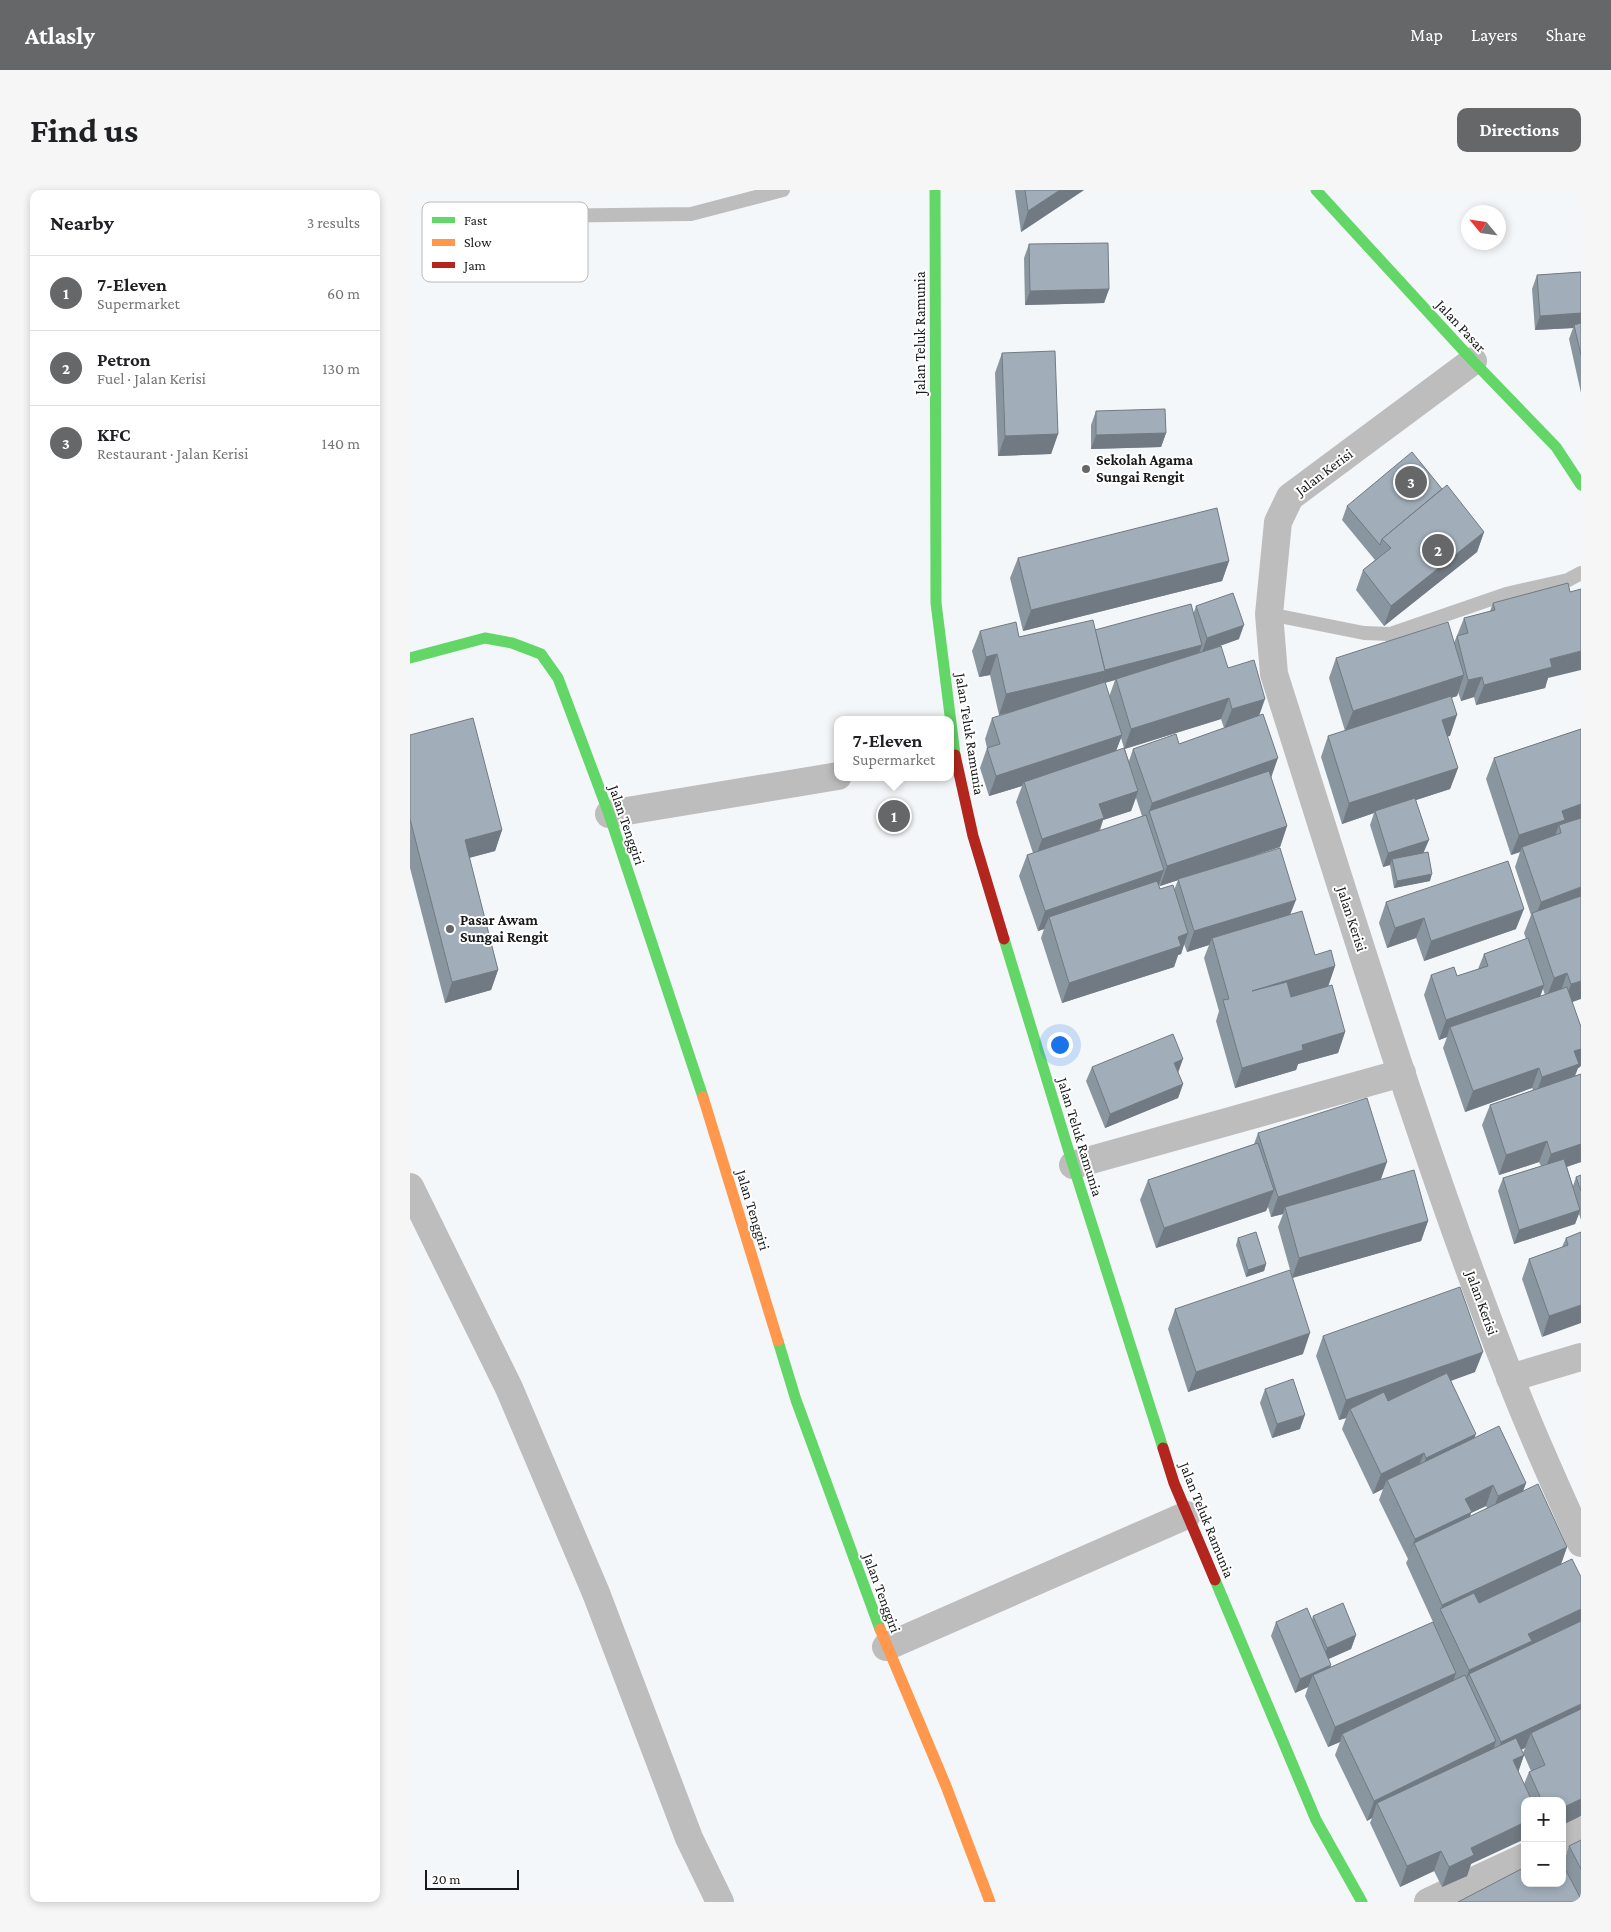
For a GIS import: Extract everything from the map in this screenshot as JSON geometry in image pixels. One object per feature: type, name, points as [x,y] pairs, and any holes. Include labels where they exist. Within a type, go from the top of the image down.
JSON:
[{"type":"street","name":"Jalan Teluk Ramunia","points":[[935,190],[936,603],[949,716]]},
{"type":"street","name":"Jalan Pasar","points":[[1316,190],[1473,361],[1556,448],[1581,485]]},
{"type":"street","name":"Jalan Kerisi","points":[[1473,361],[1290,497],[1278,522],[1269,614],[1274,674],[1402,1073],[1453,1223],[1510,1378],[1581,1543]]},
{"type":"street","name":"Jalan Tenggiri","points":[[410,658],[485,638],[512,643],[541,654],[558,678],[609,814],[710,1119],[796,1400],[886,1647],[946,1786],[990,1902]]},
{"type":"street","name":"Jalan Teluk Ramunia","points":[[954,760],[973,836],[1073,1164],[1174,1483],[1316,1820],[1362,1902]]},
{"type":"street","points":[[609,814],[834,777]]},
{"type":"street","points":[[1073,1164],[1402,1073]]},
{"type":"street","points":[[411,1191],[509,1388],[596,1594],[689,1838],[720,1902]]},
{"type":"street","points":[[1510,1378],[1581,1357]]},
{"type":"street","points":[[886,1647],[1187,1515]]},
{"type":"street","points":[[1566,1838],[1581,1831]]},
{"type":"street","points":[[1428,1902],[1521,1859]]},
{"type":"lane","points":[[588,215],[691,214],[783,190]]},
{"type":"lane","points":[[1269,614],[1364,633],[1390,634],[1506,594],[1568,580],[1581,573]]},
{"type":"building","points":[[1025,190],[1060,190],[1028,211]]},
{"type":"building","points":[[1108,243],[1109,289],[1030,291],[1029,244]]},
{"type":"building","points":[[1581,272],[1581,313],[1540,316],[1537,275]]},
{"type":"building","points":[[1581,323],[1581,355],[1574,325]]},
{"type":"building","points":[[1055,351],[1058,434],[1005,436],[1002,353]]},
{"type":"building","points":[[1165,409],[1166,433],[1096,435],[1096,411]]},
{"type":"building","points":[[1412,452],[1442,489],[1382,539],[1380,545],[1347,506]]},
{"type":"building","points":[[1447,485],[1484,532],[1391,606],[1363,570],[1391,548],[1382,539]]},
{"type":"building","points":[[1217,508],[1229,561],[1031,610],[1018,558]]},
{"type":"building","points":[[1568,583],[1570,592],[1581,589],[1581,651],[1550,659],[1552,667],[1484,685],[1482,677],[1468,680],[1457,636],[1468,633],[1464,618],[1495,610],[1493,603]]},
{"type":"building","points":[[1233,593],[1244,625],[1207,638],[1196,606]]},
{"type":"building","points":[[1191,604],[1202,645],[1105,670],[1095,630]]},
{"type":"building","points":[[1093,620],[1105,671],[1006,694],[997,654],[986,657],[980,631],[1016,622],[1019,637]]},
{"type":"building","points":[[1448,622],[1464,675],[1353,711],[1336,658]]},
{"type":"building","points":[[1221,646],[1228,668],[1254,660],[1265,699],[1232,709],[1229,698],[1131,729],[1116,679]]},
{"type":"building","points":[[1105,682],[1122,735],[996,776],[987,748],[1000,744],[992,718]]},
{"type":"building","points":[[1451,696],[1457,715],[1442,720],[1458,768],[1349,803],[1328,736]]},
{"type":"building","points":[[1263,714],[1278,758],[1152,803],[1133,749],[1176,734],[1179,744]]},
{"type":"building","name":"Pasar Awam Sungai Rengit","points":[[473,718],[502,830],[465,840],[498,970],[452,982],[410,819],[410,735]]},
{"type":"building","points":[[1581,729],[1581,804],[1562,811],[1565,820],[1519,835],[1494,758]]},
{"type":"building","points":[[1124,748],[1138,791],[1099,804],[1104,818],[1042,839],[1024,782]]},
{"type":"building","points":[[1269,771],[1287,826],[1167,866],[1149,811]]},
{"type":"building","points":[[1415,798],[1429,840],[1388,853],[1375,811]]},
{"type":"building","points":[[1146,815],[1164,870],[1045,911],[1027,855]]},
{"type":"building","points":[[1581,818],[1581,887],[1541,902],[1522,847],[1561,833],[1559,825]]},
{"type":"building","points":[[1280,848],[1296,900],[1194,931],[1178,879]]},
{"type":"building","points":[[1428,852],[1432,874],[1397,881],[1392,859]]},
{"type":"building","points":[[1508,861],[1524,909],[1431,941],[1424,918],[1395,928],[1386,902]]},
{"type":"building","points":[[1157,881],[1160,889],[1173,885],[1188,933],[1178,937],[1181,946],[1069,983],[1049,917]]},
{"type":"building","points":[[1581,896],[1581,981],[1571,984],[1567,973],[1554,978],[1532,913]]},
{"type":"building","points":[[1302,911],[1315,955],[1331,950],[1335,966],[1252,991],[1287,982],[1291,997],[1332,985],[1345,1032],[1302,1045],[1303,1050],[1242,1068],[1223,1000],[1229,999],[1212,938]]},
{"type":"building","points":[[1528,938],[1544,985],[1446,1020],[1431,975],[1454,967],[1457,976],[1488,966],[1484,954]]},
{"type":"building","points":[[1567,987],[1581,1027],[1581,1049],[1574,1051],[1579,1064],[1542,1077],[1539,1068],[1473,1091],[1450,1027]]},
{"type":"building","points":[[1173,1034],[1183,1059],[1174,1063],[1183,1084],[1110,1114],[1092,1067]]},
{"type":"building","points":[[1581,1074],[1581,1144],[1551,1154],[1547,1141],[1506,1155],[1490,1105]]},
{"type":"building","points":[[1367,1098],[1387,1162],[1278,1197],[1258,1133]]},
{"type":"building","points":[[1258,1143],[1274,1190],[1164,1228],[1148,1180]]},
{"type":"building","points":[[1564,1159],[1580,1210],[1519,1230],[1503,1178]]},
{"type":"building","points":[[1414,1170],[1428,1221],[1299,1258],[1285,1207]]},
{"type":"building","points":[[1581,1175],[1581,1191],[1576,1177]]},
{"type":"building","points":[[1256,1232],[1266,1264],[1248,1270],[1238,1238]]},
{"type":"building","points":[[1581,1232],[1581,1305],[1549,1316],[1529,1259],[1568,1245],[1566,1238]]},
{"type":"building","points":[[1290,1270],[1310,1333],[1196,1372],[1175,1309]]},
{"type":"building","points":[[1460,1287],[1483,1352],[1346,1400],[1323,1336]]},
{"type":"building","points":[[1447,1373],[1476,1434],[1426,1458],[1424,1453],[1381,1474],[1350,1409],[1384,1392],[1388,1401]]},
{"type":"building","points":[[1293,1379],[1305,1415],[1277,1424],[1265,1389]]},
{"type":"building","points":[[1499,1426],[1526,1483],[1498,1496],[1493,1485],[1465,1499],[1472,1512],[1415,1539],[1387,1480]]},
{"type":"building","points":[[1538,1484],[1567,1547],[1442,1605],[1414,1543]]},
{"type":"building","points":[[1572,1559],[1581,1577],[1581,1609],[1528,1634],[1532,1641],[1469,1670],[1440,1609],[1474,1593],[1479,1603]]},
{"type":"building","points":[[1343,1603],[1356,1635],[1327,1648],[1313,1616]]},
{"type":"building","points":[[1307,1608],[1331,1665],[1300,1679],[1276,1622]]},
{"type":"building","points":[[1581,1621],[1581,1704],[1501,1742],[1469,1674]]},
{"type":"building","points":[[1433,1622],[1456,1673],[1335,1727],[1313,1675]]},
{"type":"building","points":[[1465,1675],[1496,1741],[1374,1801],[1342,1734]]},
{"type":"building","points":[[1581,1709],[1581,1799],[1566,1806],[1566,1797],[1540,1797],[1529,1772],[1545,1765],[1531,1733]]},
{"type":"building","points":[[1516,1738],[1524,1755],[1513,1760],[1530,1797],[1521,1797],[1521,1824],[1471,1848],[1474,1855],[1449,1867],[1441,1851],[1407,1866],[1377,1803]]},
{"type":"building","points":[[1581,1840],[1581,1869],[1569,1846]]},
{"type":"building","points":[[1521,1869],[1521,1887],[1566,1887],[1566,1871],[1581,1899],[1581,1902],[1458,1902]]},
{"type":"traffic: fast","points":[[935,190],[936,603],[950,716]]},
{"type":"traffic: fast","points":[[1316,190],[1473,361],[1556,447],[1581,485]]},
{"type":"traffic: fast","points":[[410,658],[485,638],[512,643],[541,654],[558,678],[609,814],[703,1097]]},
{"type":"traffic: fast","points":[[954,747],[955,755]]},
{"type":"traffic: fast","points":[[1004,939],[1073,1165],[1163,1448]]},
{"type":"traffic: fast","points":[[778,1341],[796,1400],[880,1629]]},
{"type":"traffic: fast","points":[[1215,1580],[1316,1820],[1362,1902]]},
{"type":"traffic: slow","points":[[703,1097],[778,1341]]},
{"type":"traffic: slow","points":[[880,1629],[946,1786],[990,1902]]},
{"type":"traffic: jam","points":[[955,755],[973,836],[1004,939]]},
{"type":"traffic: jam","points":[[1163,1448],[1174,1483],[1215,1580]]},
{"type":"place","name":"Sekolah Agama Sungai Rengit","points":[[1086,469]]},
{"type":"place","name":"KFC","points":[[1411,482]]},
{"type":"place","name":"Petron","points":[[1438,550]]},
{"type":"place","name":"7-Eleven","points":[[894,816]]},
{"type":"place","name":"Pasar Awam Sungai Rengit","points":[[450,929]]}]
